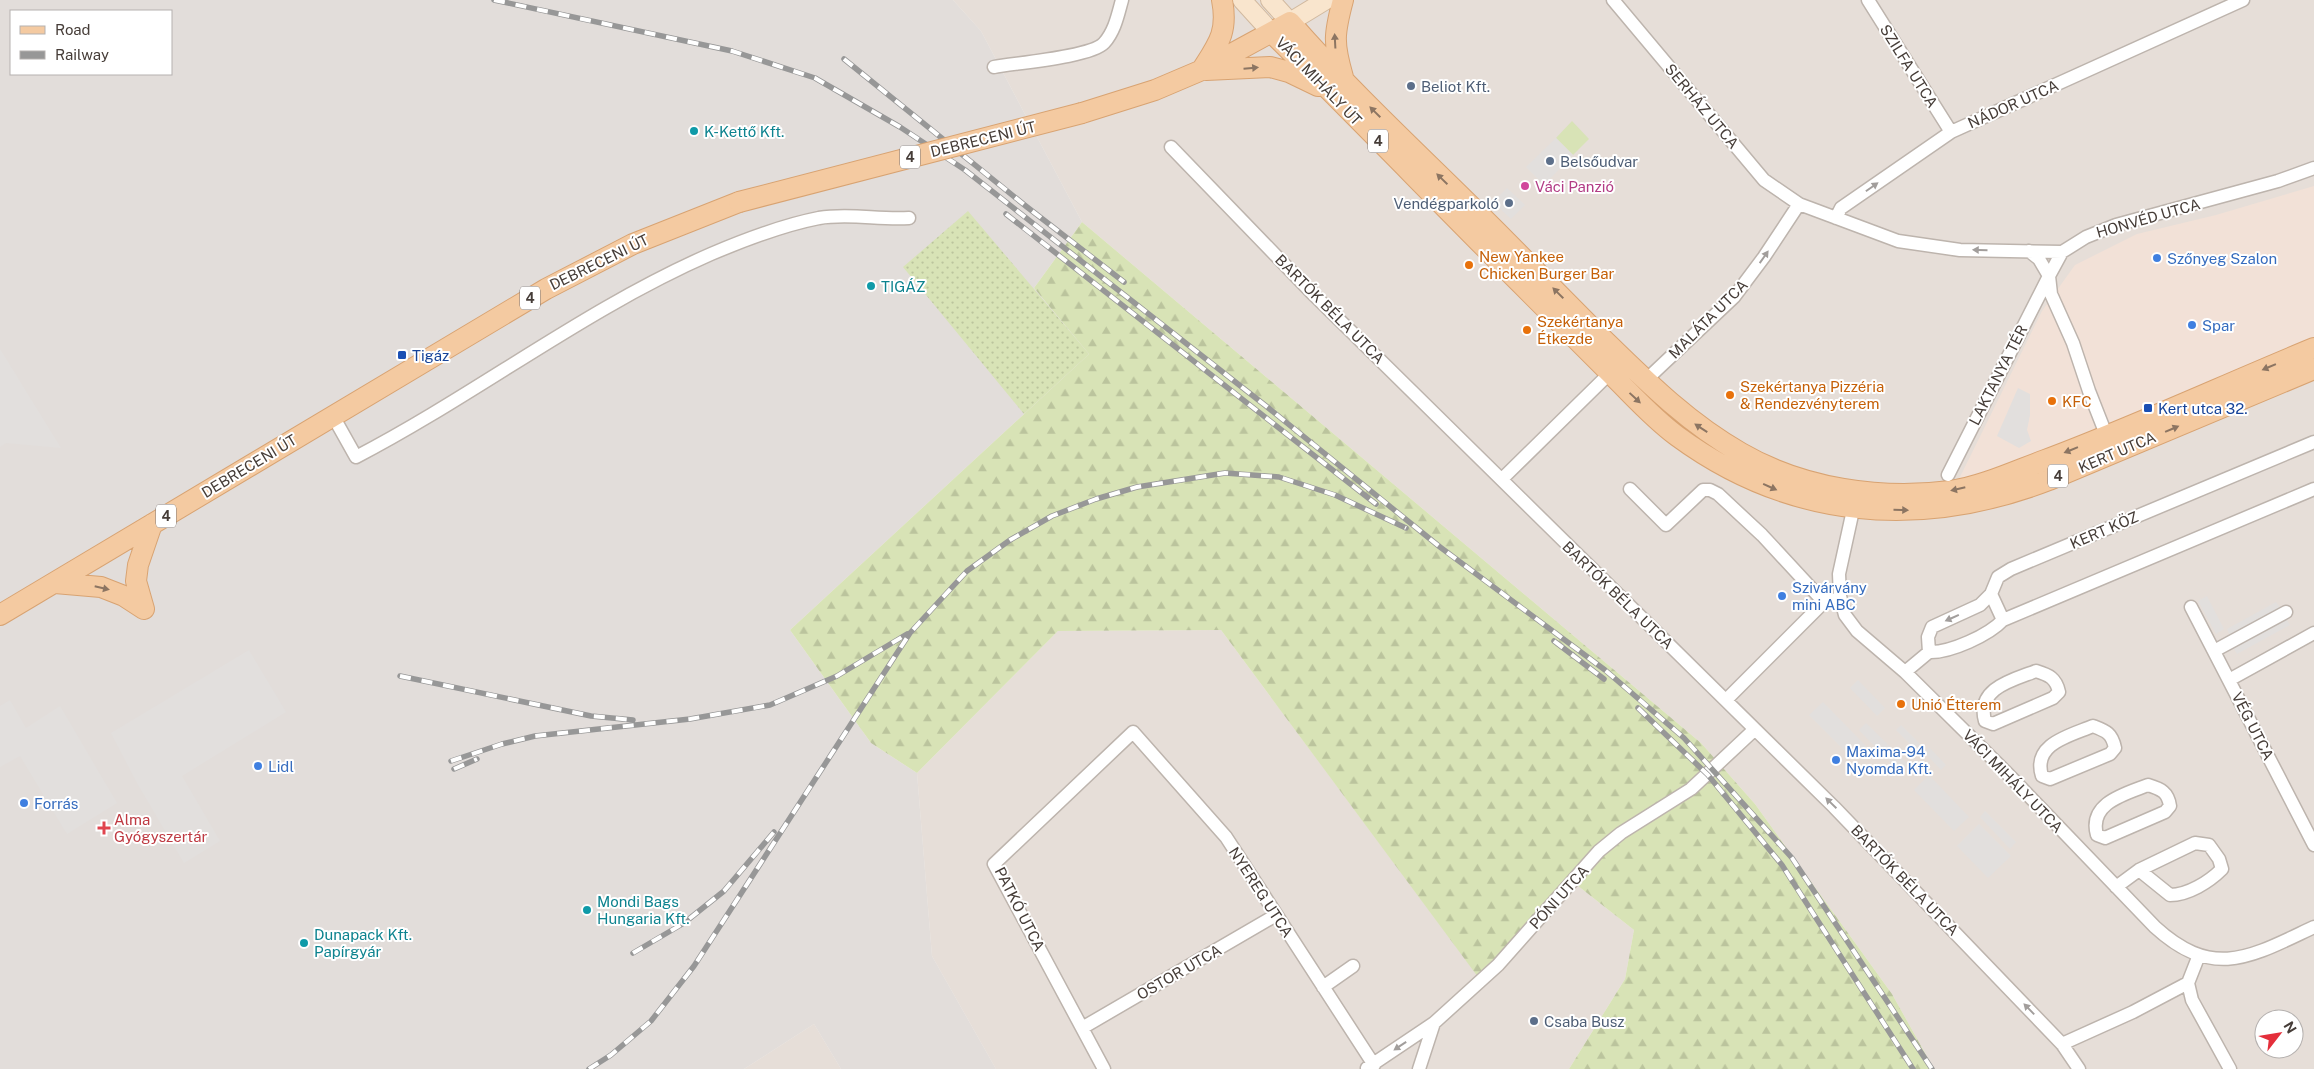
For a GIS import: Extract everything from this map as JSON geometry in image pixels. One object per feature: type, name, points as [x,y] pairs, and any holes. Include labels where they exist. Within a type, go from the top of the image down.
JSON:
[{"type":"main road","points":[[1202,70],[1222,39],[1225,15],[1222,0]]},
{"type":"main road","points":[[1242,0],[1272,33]]},
{"type":"main road","points":[[1270,0],[1290,22]]},
{"type":"main road","name":"DEBRECENI ÚT","points":[[0,615],[481,326],[601,259],[684,222],[739,202],[1082,114],[1155,90],[1202,70],[1272,33],[1326,0]]},
{"type":"main road","points":[[1337,87],[1335,34],[1343,0]]},
{"type":"main road","name":"VÁCI MIHÁLY ÚT","points":[[1290,22],[1337,87],[1610,373],[1676,435],[1725,467],[1781,492],[1855,500]]},
{"type":"main road","name":"VÁCI MIHÁLY ÚT","points":[[1272,33],[1337,87],[1691,422],[1742,454],[1792,475],[1823,484],[1855,500]]},
{"type":"main road","name":"DEBRECENI ÚT","points":[[1202,70],[1270,67],[1337,87]]},
{"type":"main road","name":"KERT UTCA","points":[[2110,445],[2314,348]]},
{"type":"main road","name":"KERT UTCA","points":[[1855,500],[1954,490],[2110,445],[2314,369]]},
{"type":"main road","points":[[55,583],[101,587],[124,596],[144,609],[136,580],[138,565],[152,524]]},
{"type":"street","points":[[994,67],[1084,53],[1103,45],[1111,33],[1122,0]]},
{"type":"street","name":"SERHÁZ UTCA","points":[[1613,0],[1764,180],[1799,204]]},
{"type":"street","name":"SZILFA UTCA","points":[[1868,0],[1951,132]]},
{"type":"street","name":"NÁDOR UTCA","points":[[1836,218],[1841,208],[1951,132],[2243,0]]},
{"type":"street","name":"BARTÓK BÉLA UTCA","points":[[1171,147],[1314,295],[1834,807],[2062,1044],[2079,1069]]},
{"type":"street","name":"HONVÉD UTCA","points":[[2062,252],[2086,237],[2116,225],[2278,181],[2314,168]]},
{"type":"street","points":[[1799,204],[1898,241],[1960,250],[2062,252]]},
{"type":"street","name":"MALÁTA UTCA","points":[[1646,380],[1734,296],[1764,257],[1799,204]]},
{"type":"street","points":[[333,416],[356,457],[407,431],[573,326],[673,271],[744,240],[819,218],[851,216],[890,219],[909,218]]},
{"type":"street","points":[[2029,251],[2039,259],[2049,276],[2051,294],[2073,343],[2110,445]]},
{"type":"street","name":"LAKTANYA TÉR","points":[[1948,475],[2062,252]]},
{"type":"street","points":[[1502,479],[1610,373]]},
{"type":"street","name":"KERT KÖZ","points":[[1929,652],[1928,637],[1932,627],[1980,606],[1991,594],[1998,578],[2011,568],[2314,442]]},
{"type":"street","points":[[1630,489],[1666,525],[1703,490],[1710,490],[1718,494],[1762,535],[1824,602]]},
{"type":"street","points":[[1905,672],[1929,652],[1940,652],[1993,631],[2003,620],[2314,489]]},
{"type":"street","name":"VÁCI MIHÁLY UTCA","points":[[1855,500],[1838,574],[1840,596],[1845,615],[1857,631],[1905,672],[2172,942],[2199,955],[2228,960],[2251,955],[2314,927]]},
{"type":"street","points":[[1991,594],[2003,620]]},
{"type":"street","points":[[1726,700],[1824,602],[1840,596]]},
{"type":"street","name":"VÉG UTCA","points":[[2191,607],[2314,845]]},
{"type":"street","points":[[2214,651],[2286,612]]},
{"type":"street","points":[[2229,680],[2314,633]]},
{"type":"street","points":[[2036,671],[2051,676],[2057,684],[2058,692],[2054,698],[1993,724],[1985,721],[1984,706],[1995,688],[2036,671]]},
{"type":"street","points":[[1969,736],[1985,721]]},
{"type":"street","points":[[2093,726],[2107,731],[2113,739],[2115,748],[2110,754],[2050,779],[2042,776],[2040,761],[2051,743],[2093,726]]},
{"type":"street","name":"PÓNI UTCA","points":[[1370,1067],[1434,1023],[1498,965],[1599,851],[1621,833],[1691,790],[1754,730]]},
{"type":"street","name":"NYEREG UTCA","points":[[1132,732],[1226,837],[1323,987],[1370,1067]]},
{"type":"street","name":"PATKÓ UTCA","points":[[1104,1069],[994,864],[1132,732]]},
{"type":"street","points":[[2025,792],[2042,776]]},
{"type":"street","points":[[2148,785],[2163,790],[2169,798],[2170,806],[2165,812],[2105,838],[2097,835],[2094,826],[2107,802],[2148,785]]},
{"type":"street","points":[[2081,850],[2097,835]]},
{"type":"street","points":[[2116,887],[2139,870],[2195,843],[2209,845],[2219,859],[2222,869],[2215,877],[2181,895],[2170,896],[2139,870]]},
{"type":"street","name":"OSTOR UTCA","points":[[1082,1028],[1276,915]]},
{"type":"street","points":[[2199,955],[2188,983],[2192,1000],[2230,1069]]},
{"type":"street","points":[[1323,987],[1353,966]]},
{"type":"street","points":[[2062,1044],[2133,1012],[2188,983]]},
{"type":"street","points":[[1419,1069],[1434,1023]]},
{"type":"shaded area","points":[[0,0],[953,0],[981,31],[1082,222],[1034,288],[1089,354],[790,630],[871,743],[917,773],[932,956],[996,1069],[841,1069],[814,1024],[744,1069],[0,1069]]},
{"type":"shaded area","points":[[953,0],[2314,0],[2314,1069],[1934,1069],[1892,994],[1755,804],[1701,743],[1082,222],[981,31]]},
{"type":"shaded area","name":"Belsőudvar","points":[[1556,138],[1573,155],[1544,185],[1526,167]]},
{"type":"shaded area","points":[[2314,186],[2314,342],[2013,468],[1959,479],[2042,311],[2075,265],[2137,234],[2216,215]]},
{"type":"shaded area","name":"Vendégparkoló","points":[[1507,188],[1525,205],[1511,219],[1493,202]]},
{"type":"shaded area","points":[[0,349],[61,448],[6,443],[0,447]]},
{"type":"shaded area","points":[[2018,388],[2030,394],[2030,415],[2027,430],[2031,441],[2019,448],[1997,436]]},
{"type":"shaded area","points":[[2207,596],[2224,629],[2216,634],[2198,601]]},
{"type":"shaded area","points":[[2276,602],[2282,610],[2231,637],[2227,629]]},
{"type":"shaded area","points":[[2285,617],[2290,625],[2237,654],[2232,646]]},
{"type":"shaded area","points":[[1221,630],[1478,976],[1573,882],[1634,930],[1625,979],[1569,1069],[996,1069],[932,956],[917,773],[1058,631]]},
{"type":"shaded area","points":[[249,650],[286,712],[182,776],[220,841],[184,863],[137,783],[111,733]]},
{"type":"shaded area","points":[[1858,680],[1885,708],[1877,716],[1850,688]]},
{"type":"shaded area","points":[[10,700],[26,728],[60,706],[117,803],[67,834],[20,756],[0,767],[0,706]]},
{"type":"shaded area","points":[[1823,702],[1866,746],[1853,759],[1809,715]]},
{"type":"shaded area","points":[[1866,723],[1908,764],[1899,772],[1859,730]]},
{"type":"shaded area","points":[[1901,725],[1926,750],[1929,747],[1946,765],[1941,770],[1924,752],[1921,755],[1896,730]]},
{"type":"shaded area","points":[[1929,775],[1969,817],[1954,831],[1914,790]]},
{"type":"shaded area","points":[[1985,811],[2016,842],[2010,849],[1980,817]]},
{"type":"shaded area","points":[[1979,824],[2011,856],[1988,878],[1957,846]]},
{"type":"shaded area","points":[[814,1024],[841,1069],[744,1069]]},
{"type":"green space","points":[[1572,121],[1589,139],[1573,155],[1556,138]]},
{"type":"green space","points":[[968,211],[1089,354],[1024,414],[903,267]]},
{"type":"green space","points":[[1082,222],[1701,743],[1755,804],[1892,994],[1934,1069],[1569,1069],[1625,979],[1634,930],[1573,882],[1478,977],[1221,630],[1058,631],[917,773],[871,743],[790,630],[1089,354],[1034,288]]},
{"type":"railway","points":[[494,0],[732,51],[815,78],[900,127],[965,170],[1266,406],[1440,547],[1605,670],[1684,738],[1792,858],[1932,1069]]},
{"type":"railway","points":[[844,59],[1027,207],[1124,282]]},
{"type":"railway","points":[[1006,214],[1376,504]]},
{"type":"railway","points":[[589,1069],[611,1055],[651,1021],[694,966],[910,633],[967,571],[1010,540],[1052,516],[1096,499],[1137,487],[1225,473],[1279,477],[1335,495],[1406,528]]},
{"type":"railway","points":[[451,761],[502,744],[535,736],[690,719],[770,705],[837,676],[907,634]]},
{"type":"railway","points":[[1554,641],[1604,679]]},
{"type":"railway","points":[[400,676],[591,716],[633,720]]},
{"type":"railway","points":[[1638,708],[1708,775],[1782,865],[1913,1069]]},
{"type":"railway","points":[[454,769],[477,759]]},
{"type":"railway","points":[[633,953],[684,923],[724,891],[774,832]]},
{"type":"place","name":"Beliot Kft.","points":[[1411,86]]},
{"type":"place","name":"K-Kettő Kft.","points":[[694,131]]},
{"type":"place","name":"Belsőudvar","points":[[1550,161]]},
{"type":"place","name":"Váci Panzió","points":[[1525,186]]},
{"type":"place","name":"Vendégparkoló","points":[[1509,203]]},
{"type":"place","name":"Szőnyeg Szalon","points":[[2157,258]]},
{"type":"place","name":"New Yankee Chicken Burger Bar","points":[[1469,265]]},
{"type":"place","name":"TIGÁZ","points":[[871,286]]},
{"type":"place","name":"Spar","points":[[2192,325]]},
{"type":"place","name":"Szekértanya Étkezde","points":[[1527,330]]},
{"type":"place","name":"Tigáz","points":[[402,355]]},
{"type":"place","name":"Szekértanya Pizzéria & Rendezvényterem","points":[[1730,395]]},
{"type":"place","name":"KFC","points":[[2052,401]]},
{"type":"place","name":"Kert utca 32.","points":[[2148,408]]},
{"type":"place","name":"Szivárvány mini ABC","points":[[1782,596]]},
{"type":"place","name":"Unió Étterem","points":[[1901,704]]},
{"type":"place","name":"Maxima-94 Nyomda Kft.","points":[[1836,760]]},
{"type":"place","name":"Lidl","points":[[258,766]]},
{"type":"place","name":"Forrás","points":[[24,803]]},
{"type":"place","name":"Alma Gyógyszertár","points":[[104,828]]},
{"type":"place","name":"Mondi Bags Hungaria Kft.","points":[[587,910]]},
{"type":"place","name":"Dunapack Kft. Papírgyár","points":[[304,943]]},
{"type":"place","name":"Csaba Busz","points":[[1534,1021]]}]
